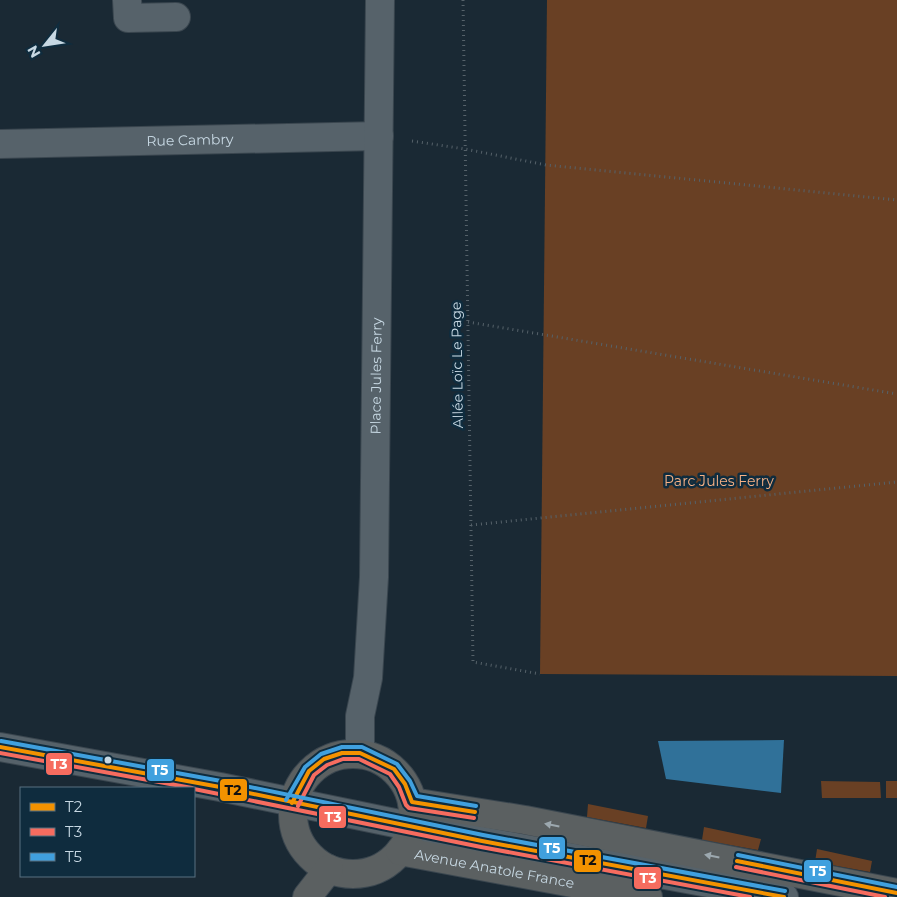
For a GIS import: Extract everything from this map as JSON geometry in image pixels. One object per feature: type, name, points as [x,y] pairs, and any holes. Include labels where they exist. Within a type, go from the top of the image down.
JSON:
[{"type":"main road","points":[[342,753],[360,753],[394,769],[405,784],[412,814],[408,839],[400,851],[386,864],[368,872],[348,874],[328,869],[311,858],[299,842],[292,823],[292,803],[309,770],[324,760],[342,753]]},
{"type":"main road","points":[[412,814],[525,820],[897,892]]},
{"type":"main road","name":"Avenue Anatole France","points":[[400,851],[648,897]]},
{"type":"main road","points":[[307,897],[328,869]]},
{"type":"street","points":[[127,0],[128,18],[176,17]]},
{"type":"street","name":"Place Jules Ferry","points":[[360,753],[360,716],[368,678],[374,577],[380,0]]},
{"type":"street","name":"Rue Cambry","points":[[0,144],[379,136]]},
{"type":"street","name":"Avenue Anatole France","points":[[0,746],[220,787],[292,803],[412,814],[482,841],[784,897]]},
{"type":"path","name":"Allée Loïc Le Page","points":[[463,0],[473,662],[540,674]]},
{"type":"path","points":[[379,136],[465,149],[546,165],[897,200]]},
{"type":"path","points":[[468,322],[897,394]]},
{"type":"path","points":[[471,526],[897,482]]},
{"type":"green space","name":"Parc Jules Ferry","points":[[547,0],[897,0],[897,676],[540,674]]},
{"type":"green space","points":[[821,781],[880,782],[881,798],[822,798]]},
{"type":"green space","points":[[886,781],[897,781],[897,798],[886,798]]},
{"type":"green space","points":[[588,804],[648,816],[646,828],[587,817]]},
{"type":"green space","points":[[704,827],[761,839],[758,850],[702,840]]},
{"type":"green space","points":[[817,849],[872,861],[870,872],[815,862]]},
{"type":"water","points":[[784,740],[781,793],[666,779],[658,741]]},
{"type":"transit line","name":"T5","points":[[1,741],[221,781],[483,835],[785,891]]},
{"type":"transit line","name":"T2","points":[[0,747],[220,787],[482,841],[784,897]]},
{"type":"transit line","name":"T5","points":[[286,800],[305,767],[321,754],[342,747],[362,747],[397,764],[410,781],[417,796],[476,806]]},
{"type":"transit line","name":"T3","points":[[0,753],[187,787]]},
{"type":"transit line","name":"T2","points":[[292,803],[309,771],[324,759],[342,753],[360,753],[394,769],[405,784],[412,802],[475,812]]},
{"type":"transit line","name":"T3","points":[[298,806],[314,775],[327,765],[343,759],[359,759],[390,774],[399,787],[409,808],[474,818]]},
{"type":"transit line","name":"T3","points":[[195,789],[481,847],[750,897]]},
{"type":"transit line","name":"T5","points":[[738,855],[897,887]]},
{"type":"transit line","name":"T2","points":[[737,861],[897,893]]},
{"type":"transit line","name":"T3","points":[[736,867],[885,897]]}]
